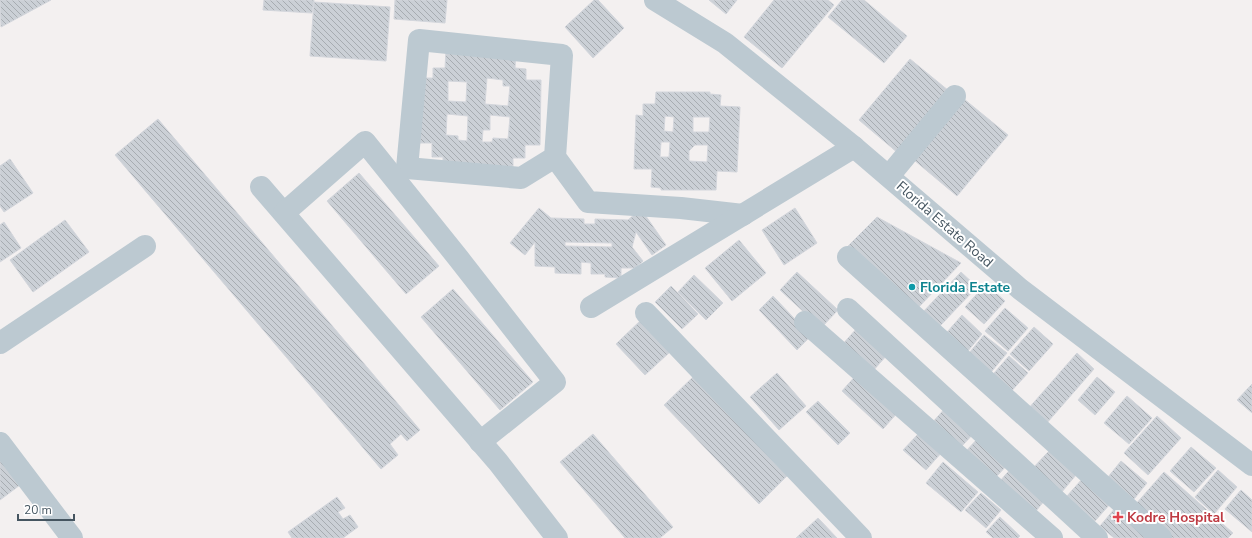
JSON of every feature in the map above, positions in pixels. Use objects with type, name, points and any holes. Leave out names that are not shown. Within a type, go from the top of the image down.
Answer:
[{"type":"street","name":"Florida Estate Road","points":[[655,0],[725,43],[854,146],[1020,289],[1252,465]]},
{"type":"street","points":[[555,157],[521,178],[407,168],[419,40],[562,55],[555,157],[588,202],[681,208],[743,215]]},
{"type":"street","points":[[889,176],[955,96]]},
{"type":"street","points":[[284,213],[365,142],[555,382],[480,442]]},
{"type":"street","points":[[591,307],[854,146]]},
{"type":"street","points":[[262,187],[480,442],[557,538]]},
{"type":"street","points":[[0,343],[145,246]]},
{"type":"street","points":[[848,257],[1162,538]]},
{"type":"street","points":[[848,309],[1097,538]]},
{"type":"street","points":[[646,313],[861,538]]},
{"type":"street","points":[[805,322],[1052,538]]},
{"type":"street","points":[[0,443],[72,538]]},
{"type":"building","points":[[0,0],[51,0],[1,27]]},
{"type":"building","points":[[264,0],[314,0],[312,13],[263,10]]},
{"type":"building","points":[[395,0],[447,0],[445,23],[394,19]]},
{"type":"building","points":[[594,0],[598,0],[624,28],[593,58],[565,27]]},
{"type":"building","points":[[709,0],[737,0],[726,14]]},
{"type":"building","points":[[774,0],[828,0],[834,5],[782,68],[744,37]]},
{"type":"building","points":[[842,0],[864,0],[907,36],[884,63],[828,17]]},
{"type":"building","points":[[314,2],[390,7],[386,61],[310,56]]},
{"type":"building","points":[[446,50],[516,51],[515,68],[526,69],[526,80],[541,80],[540,145],[525,145],[525,158],[513,158],[513,170],[443,169],[443,157],[432,157],[432,143],[420,143],[422,78],[433,78],[433,68],[445,68]],"holes":[[[487,78],[503,80],[503,86],[510,86],[508,106],[485,104]],[[448,81],[467,82],[466,102],[448,101]],[[447,114],[468,116],[467,141],[458,140],[458,136],[446,135]],[[490,115],[510,117],[508,139],[493,138],[492,142],[482,142],[483,130],[490,130]]]},
{"type":"building","points":[[910,59],[949,91],[898,153],[859,120]]},
{"type":"building","points":[[656,92],[710,92],[710,94],[721,95],[720,106],[740,107],[737,172],[717,171],[716,190],[661,190],[661,188],[651,187],[652,169],[634,169],[636,115],[643,116],[643,104],[655,104]],"holes":[[[665,116],[674,117],[673,132],[664,131]],[[693,117],[710,117],[709,132],[693,132]],[[661,142],[670,142],[669,157],[660,157]],[[695,145],[708,145],[707,162],[689,161],[689,151]]]},
{"type":"building","points":[[964,99],[1008,135],[957,196],[914,160]]},
{"type":"building","points":[[158,119],[420,430],[407,441],[401,434],[390,444],[398,455],[381,469],[115,155]]},
{"type":"building","points":[[10,159],[33,193],[4,212],[0,206],[0,166]]},
{"type":"building","points":[[359,173],[439,266],[406,294],[327,201]]},
{"type":"building","points":[[539,208],[551,218],[584,219],[584,224],[595,224],[595,219],[628,220],[641,209],[666,245],[652,255],[636,232],[632,247],[643,261],[635,268],[621,268],[621,278],[605,277],[605,274],[591,274],[591,263],[581,262],[581,274],[555,273],[555,267],[535,266],[535,242],[525,255],[510,243]],"holes":[[[565,242],[612,243],[612,247],[565,246]]]},
{"type":"building","points":[[795,208],[817,243],[784,265],[762,230]]},
{"type":"building","name":"Florida Estate","points":[[877,217],[961,263],[914,312],[845,249]]},
{"type":"building","points":[[65,220],[89,252],[33,292],[10,260]]},
{"type":"building","points":[[4,222],[21,248],[0,262],[0,225]]},
{"type":"building","points":[[739,240],[766,273],[732,301],[705,268]]},
{"type":"building","points":[[797,272],[838,310],[821,328],[780,290]]},
{"type":"building","points":[[961,272],[977,287],[938,328],[922,313]]},
{"type":"building","points":[[694,275],[723,303],[706,320],[678,292]]},
{"type":"building","points":[[986,284],[1005,301],[984,324],[965,307]]},
{"type":"building","points":[[671,286],[698,314],[682,329],[655,302]]},
{"type":"building","points":[[453,289],[533,382],[500,410],[421,317]]},
{"type":"building","points":[[773,296],[811,336],[797,350],[759,310]]},
{"type":"building","points":[[1005,308],[1028,328],[1008,351],[985,331]]},
{"type":"building","points":[[962,315],[982,334],[962,358],[941,339]]},
{"type":"building","points":[[641,320],[671,351],[645,375],[616,344]]},
{"type":"building","points":[[1034,327],[1053,344],[1029,371],[1010,354]]},
{"type":"building","points":[[857,328],[887,355],[872,372],[842,345]]},
{"type":"building","points":[[984,335],[1007,353],[987,377],[965,358]]},
{"type":"building","points":[[1077,353],[1094,369],[1046,424],[1028,409]]},
{"type":"building","points":[[1009,356],[1028,373],[1006,397],[988,380]]},
{"type":"building","points":[[777,373],[806,406],[779,430],[750,397]]},
{"type":"building","points":[[858,373],[899,411],[883,429],[842,391]]},
{"type":"building","points":[[694,376],[789,474],[759,504],[664,405]]},
{"type":"building","points":[[1097,377],[1115,392],[1095,415],[1078,400]]},
{"type":"building","points":[[1252,384],[1252,413],[1237,400]]},
{"type":"building","points":[[1127,396],[1152,418],[1129,444],[1104,423]]},
{"type":"building","points":[[818,401],[850,433],[838,445],[806,412]]},
{"type":"building","points":[[947,406],[976,431],[960,448],[932,423]]},
{"type":"building","points":[[1157,416],[1181,438],[1148,475],[1124,453]]},
{"type":"building","points":[[921,431],[943,451],[926,470],[903,450]]},
{"type":"building","points":[[593,434],[673,527],[660,538],[625,538],[560,462]]},
{"type":"building","points":[[981,435],[1010,462],[996,477],[966,451]]},
{"type":"building","points":[[1191,447],[1216,468],[1194,492],[1170,471]]},
{"type":"building","points":[[1049,451],[1076,475],[1061,493],[1033,468]]},
{"type":"building","points":[[0,458],[20,485],[0,500]]},
{"type":"building","points":[[1121,461],[1147,483],[1130,504],[1104,482]]},
{"type":"building","points":[[943,462],[978,492],[961,512],[926,483]]},
{"type":"building","points":[[1014,465],[1049,495],[1036,511],[1000,481]]},
{"type":"building","points":[[1218,470],[1237,487],[1214,514],[1195,497]]},
{"type":"building","points":[[1164,472],[1233,533],[1228,538],[1172,538],[1135,505]]},
{"type":"building","points":[[1083,478],[1111,503],[1095,521],[1067,496]]},
{"type":"building","points":[[1241,490],[1252,500],[1252,532],[1225,509]]},
{"type":"building","points":[[981,493],[1001,510],[986,528],[965,510]]},
{"type":"building","points":[[337,497],[345,508],[338,512],[343,519],[350,515],[358,527],[343,538],[292,538],[288,532]]},
{"type":"building","name":"Kodre Hospital","points":[[1116,507],[1151,538],[1114,538],[1100,526]]},
{"type":"building","points":[[1000,517],[1020,536],[1018,538],[993,538],[986,532]]},
{"type":"building","points":[[818,518],[837,538],[796,538]]},
{"type":"place","name":"Florida Estate","points":[[912,287]]},
{"type":"place","name":"Kodre Hospital","points":[[1118,517]]}]
